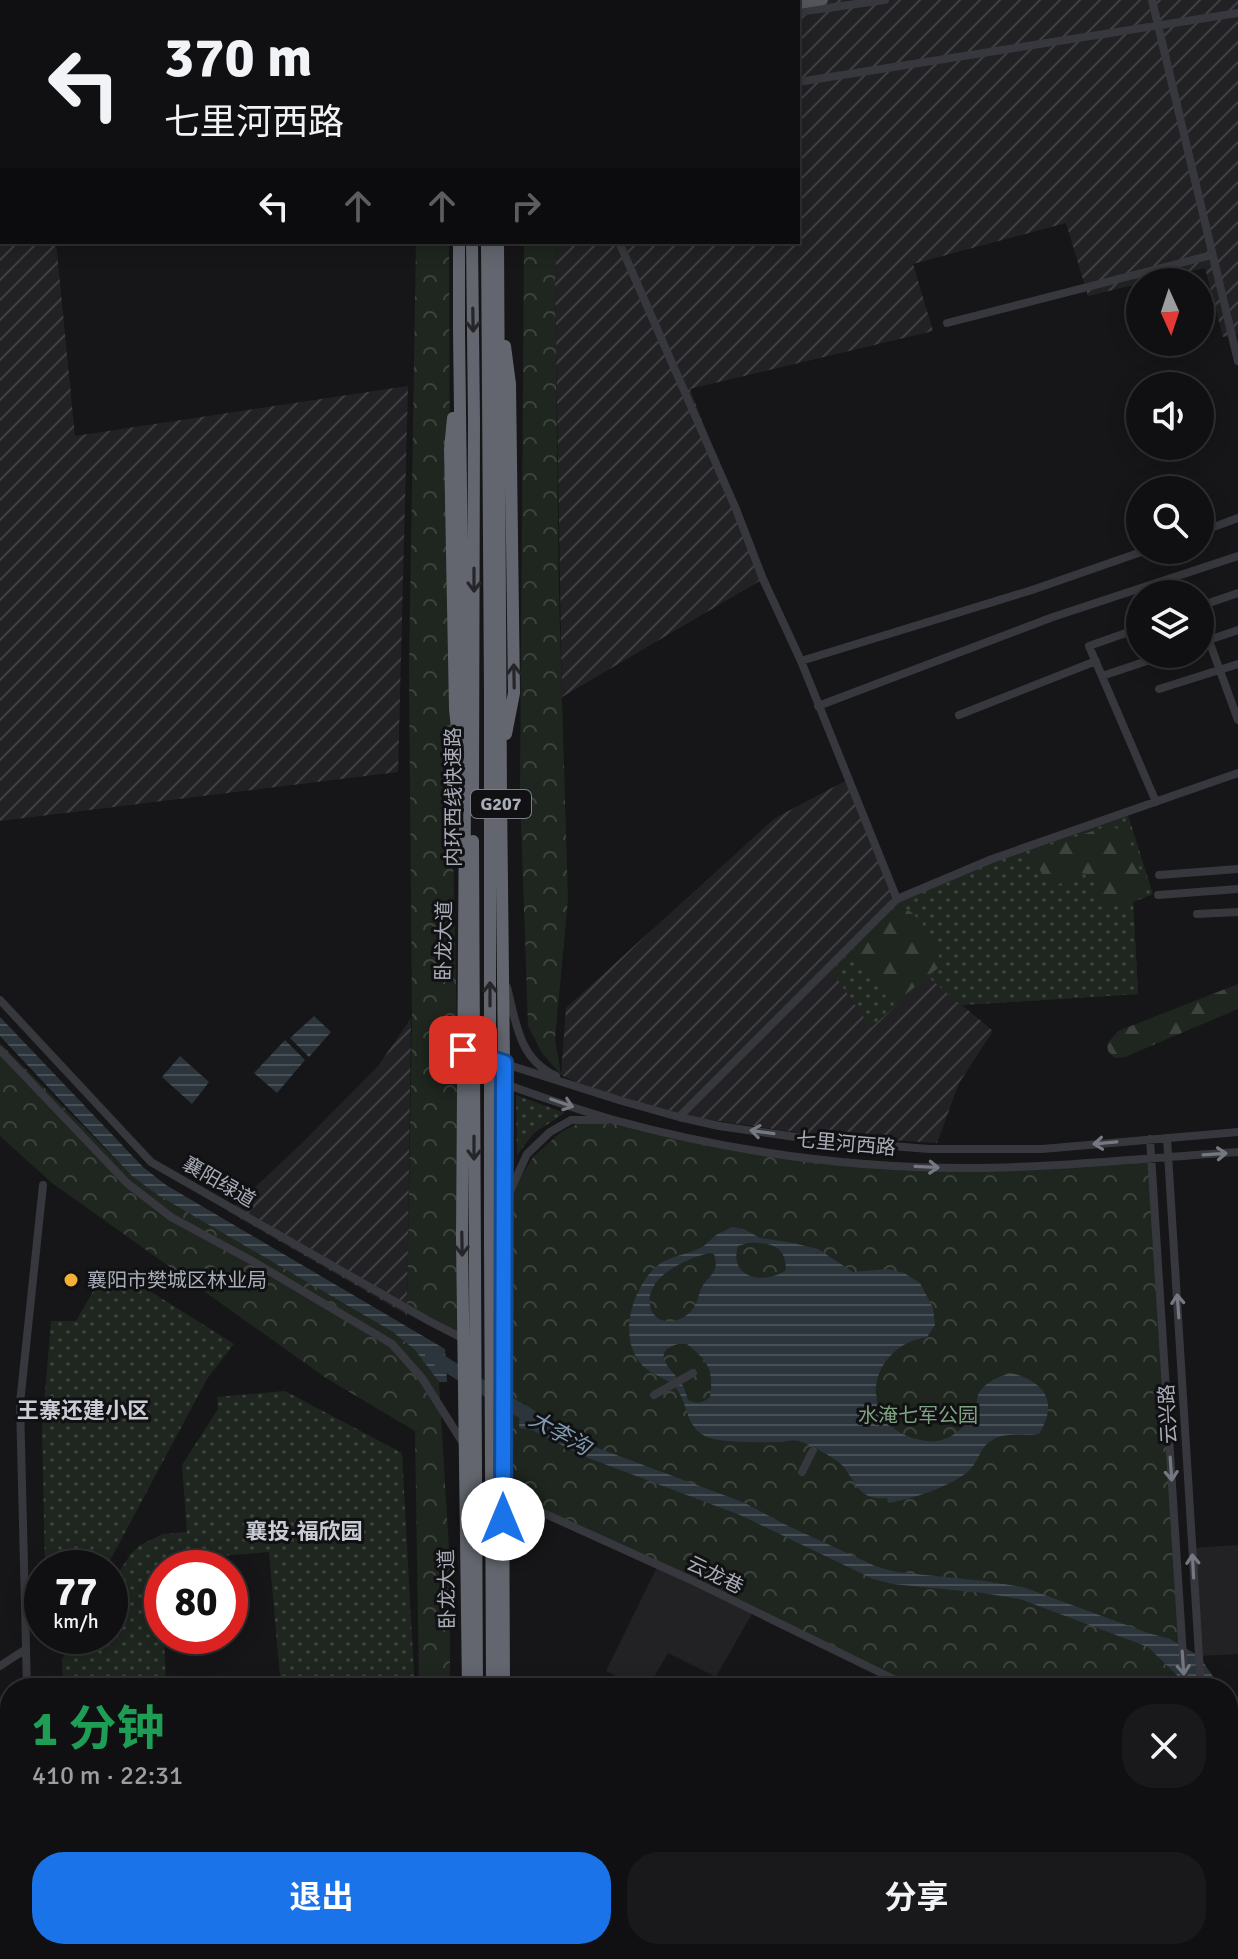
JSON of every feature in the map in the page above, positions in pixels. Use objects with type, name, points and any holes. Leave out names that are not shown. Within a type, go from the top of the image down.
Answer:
[{"type":"highway","name":"卧龙大道","points":[[459,244],[465,801],[462,1068],[466,1678]]},
{"type":"highway","name":"内环西线快速路","points":[[472,244],[477,1678]]},
{"type":"highway","name":"内环西线快速路","points":[[487,244],[492,1678]]},
{"type":"highway","name":"G207","points":[[498,244],[504,1063],[502,1678]]},
{"type":"highway","points":[[490,808],[514,693],[510,384],[498,295]]},
{"type":"highway","points":[[459,332],[450,449],[455,709],[473,870]]},
{"type":"highway","points":[[465,1678],[464,1657],[477,1574]]},
{"type":"highway","points":[[491,1575],[502,1678]]},
{"type":"main road","points":[[800,4],[823,0]]},
{"type":"street","points":[[800,12],[885,0]]},
{"type":"street","points":[[1152,0],[1212,255],[1235,336],[1238,361]]},
{"type":"street","points":[[800,82],[1238,13]]},
{"type":"street","points":[[620,244],[801,661],[897,899]]},
{"type":"street","points":[[947,323],[1212,255]]},
{"type":"street","points":[[1214,527],[1238,518]]},
{"type":"street","points":[[818,706],[1053,617],[1238,556]]},
{"type":"street","points":[[801,661],[1032,590],[1126,557]]},
{"type":"street","points":[[1214,601],[1238,593]]},
{"type":"street","points":[[1214,638],[1238,630]]},
{"type":"street","points":[[1126,633],[1089,646],[1156,802]]},
{"type":"street","points":[[1214,660],[1238,720]]},
{"type":"street","points":[[959,715],[1096,661]]},
{"type":"street","points":[[1159,689],[1238,664]]},
{"type":"street","points":[[1102,676],[1126,668]]},
{"type":"street","points":[[679,1117],[897,899],[992,859],[1238,773]]},
{"type":"street","points":[[1159,875],[1238,869]]},
{"type":"street","points":[[1158,895],[1238,889]]},
{"type":"street","points":[[1197,914],[1238,912]]},
{"type":"street","points":[[503,975],[528,1056],[546,1071],[589,1091]]},
{"type":"street","name":"襄阳绿道","points":[[0,1000],[151,1162],[464,1339]]},
{"type":"street","points":[[0,1050],[127,1183],[171,1217],[392,1344],[422,1378],[465,1448]]},
{"type":"street","name":"七里河西路","points":[[463,1050],[679,1117],[817,1140],[929,1149],[1042,1149],[1238,1132]]},
{"type":"street","name":"七里河西路","points":[[462,1068],[615,1120],[710,1143],[857,1163],[964,1168],[1055,1167],[1238,1152]]},
{"type":"street","points":[[504,1205],[527,1154],[550,1132],[571,1120],[615,1120]]},
{"type":"street","name":"云兴路","points":[[1167,1138],[1200,1678]]},
{"type":"street","name":"云兴路","points":[[1150,1139],[1184,1678]]},
{"type":"street","points":[[24,1567],[20,1403],[43,1185]]},
{"type":"street","points":[[654,1395],[693,1373]]},
{"type":"street","points":[[802,1472],[812,1452]]},
{"type":"street","name":"云龙巷","points":[[503,1491],[541,1512],[689,1579],[892,1678]]},
{"type":"street","points":[[0,1666],[24,1650]]},
{"type":"street","points":[[26,1654],[27,1678]]},
{"type":"shaded area","points":[[800,0],[1238,0],[1238,335],[1223,337],[1214,302],[1214,268],[1126,268],[1126,287],[1088,296],[1066,223],[913,264],[933,331],[690,389],[763,579],[562,697],[557,244],[800,244]]},
{"type":"shaded area","points":[[0,244],[56,244],[75,436],[408,386],[398,772],[0,821]]},
{"type":"shaded area","points":[[849,779],[898,899],[1153,894],[1133,902],[1138,994],[962,1005],[993,1031],[959,1083],[937,1143],[815,1135],[698,1118],[591,1089],[561,1075],[566,1008],[775,818]]},
{"type":"shaded area","points":[[411,1018],[407,1315],[229,1212],[379,1065]]},
{"type":"shaded area","points":[[1238,1545],[1238,1654],[1199,1656],[1192,1548]]},
{"type":"shaded area","points":[[658,1565],[753,1612],[716,1677],[668,1653],[654,1678],[620,1678],[606,1671]]},
{"type":"green space","points":[[416,244],[449,244],[451,763],[464,1339],[407,1308],[412,1018],[409,670]]},
{"type":"green space","points":[[524,244],[557,244],[559,597],[568,899],[555,1039],[561,1075],[542,1053],[528,1026],[520,794]]},
{"type":"green space","points":[[1127,812],[1153,894],[1133,902],[1138,994],[961,1005],[928,977],[871,1028],[829,967],[897,899]]},
{"type":"green space","points":[[1111,825],[1128,836],[1146,887],[1144,895],[1109,908],[1100,906],[1092,876],[1082,873],[1059,884],[1047,882],[1034,860],[1035,850]]},
{"type":"green space","points":[[895,908],[910,911],[922,923],[939,955],[938,968],[900,999],[889,999],[852,957],[852,950]]},
{"type":"green space","points":[[1238,984],[1238,1009],[1125,1057],[1115,1058],[1108,1051],[1107,1044],[1118,1031]]},
{"type":"green space","points":[[0,1043],[132,1176],[159,1195],[393,1332],[415,1350],[439,1382],[450,1566],[450,1678],[419,1678],[415,1431],[326,1378],[52,1183],[0,1136]]},
{"type":"green space","points":[[516,1095],[565,1113],[534,1133],[517,1155]]},
{"type":"green space","name":"水淹七军公园","points":[[615,1120],[763,1152],[964,1168],[1151,1159],[1184,1678],[891,1678],[503,1491],[504,1205],[533,1157],[561,1132],[579,1123]]},
{"type":"green space","points":[[99,1281],[134,1281],[234,1344],[207,1379],[116,1550],[45,1550],[42,1429],[51,1321],[76,1321]]},
{"type":"green space","points":[[285,1391],[402,1453],[413,1678],[280,1678],[269,1552],[144,1550],[144,1654],[165,1654],[166,1678],[63,1678],[62,1659],[65,1654],[128,1654],[128,1558],[140,1545],[163,1534],[187,1532],[182,1465],[218,1409],[217,1397]]},
{"type":"water","points":[[314,1016],[331,1032],[309,1057],[290,1038]]},
{"type":"water","points":[[0,1017],[143,1167],[166,1185],[445,1349],[447,1382],[439,1382],[415,1350],[393,1332],[158,1195],[132,1176],[0,1036]]},
{"type":"water","points":[[285,1040],[305,1060],[277,1093],[254,1073]]},
{"type":"water","points":[[180,1056],[209,1082],[192,1104],[162,1077]]},
{"type":"water","points":[[732,1227],[744,1229],[760,1238],[818,1249],[853,1272],[888,1269],[904,1273],[920,1283],[933,1308],[935,1325],[927,1337],[905,1344],[888,1358],[877,1383],[879,1408],[894,1429],[922,1440],[937,1441],[950,1436],[970,1417],[985,1385],[1015,1374],[1035,1383],[1046,1396],[1047,1415],[1039,1434],[996,1438],[984,1447],[967,1473],[921,1495],[888,1503],[887,1498],[864,1494],[839,1462],[803,1443],[729,1441],[703,1435],[692,1424],[678,1391],[645,1368],[634,1354],[629,1328],[635,1300],[648,1275],[657,1266],[702,1247]],"holes":[[[748,1243],[776,1247],[783,1256],[786,1270],[759,1278],[743,1272],[736,1257],[738,1246]],[[714,1254],[716,1265],[702,1287],[694,1308],[676,1320],[659,1319],[651,1309],[653,1288],[668,1271],[700,1256]],[[687,1344],[705,1361],[711,1379],[710,1397],[699,1403],[688,1400],[665,1360],[665,1351]]]},
{"type":"water","points":[[520,1405],[528,1406],[546,1421],[587,1444],[745,1503],[875,1566],[896,1572],[1023,1587],[1170,1639],[1199,1656],[1214,1678],[1180,1678],[1148,1647],[1020,1599],[873,1579],[740,1515],[583,1456],[532,1430],[519,1428]]},
{"type":"waterway","name":"大李沟","points":[[432,1354],[536,1420]]},
{"type":"place","name":"襄阳市樊城区林业局","points":[[71,1280]]},
{"type":"district","name":"王寨还建小区","points":[[83,1410]]},
{"type":"district","name":"襄投·福欣园","points":[[304,1531]]},
{"type":"route","points":[[463,1050],[504,1063],[503,1519]]}]
